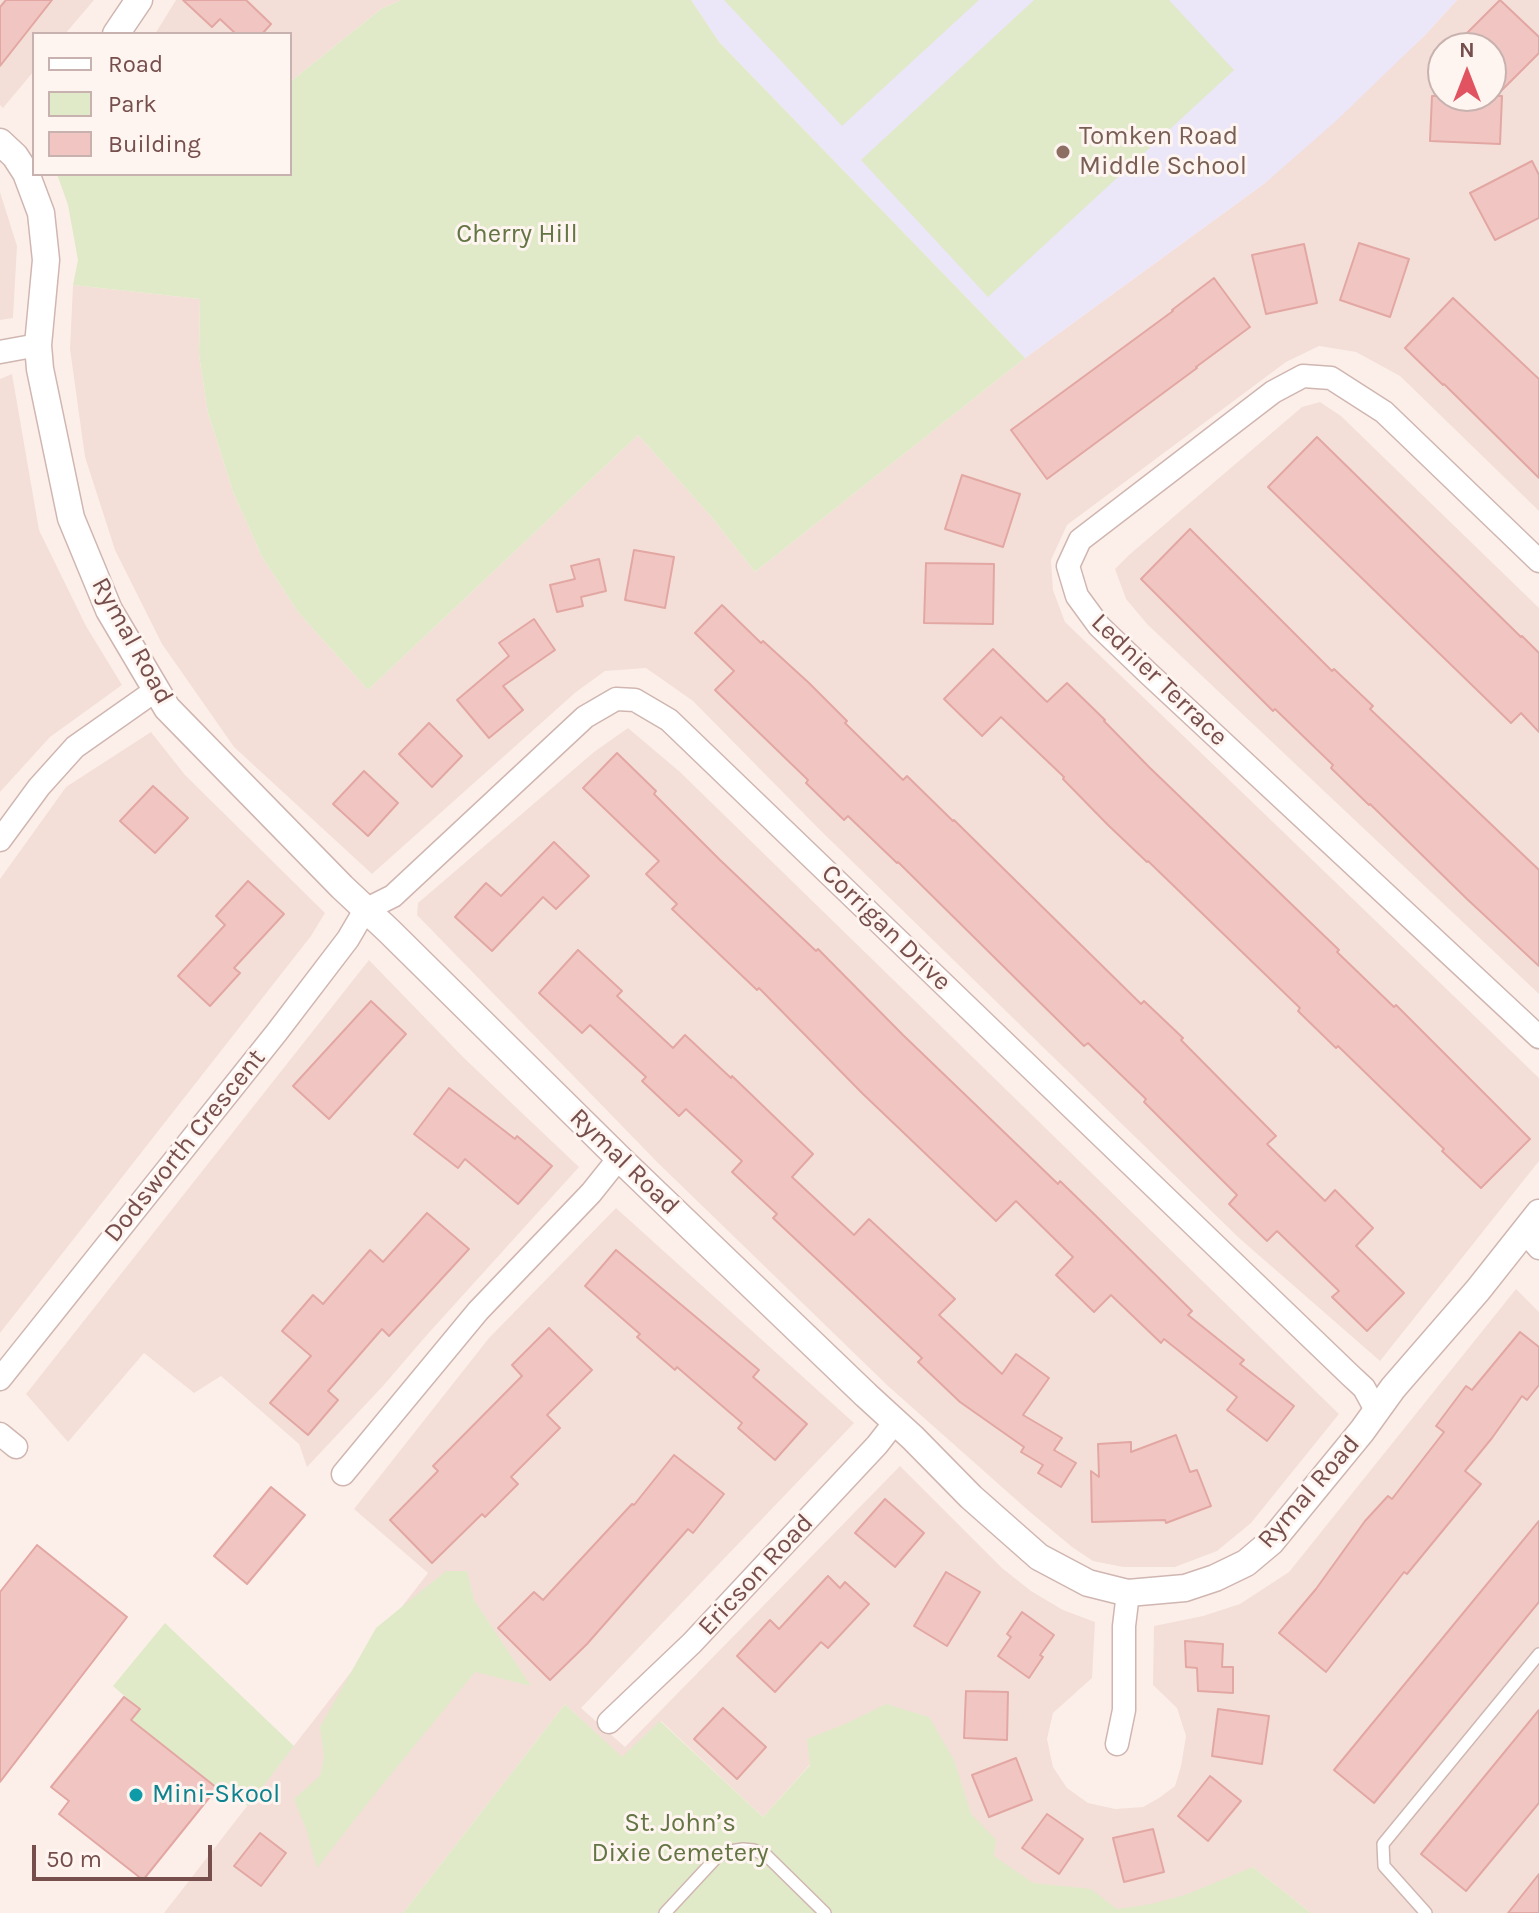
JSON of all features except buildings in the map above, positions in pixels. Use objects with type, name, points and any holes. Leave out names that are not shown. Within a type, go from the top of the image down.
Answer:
[{"type":"street","points":[[117,32],[139,0]]},
{"type":"street","name":"Rymal Road","points":[[16,147],[41,213],[46,260],[38,345],[40,369],[71,518],[109,610],[167,708],[365,910],[619,1158],[971,1497],[1039,1557],[1088,1583],[1128,1593],[1185,1588],[1246,1563],[1271,1542],[1376,1410],[1478,1290],[1534,1231]]},
{"type":"street","points":[[0,352],[38,345]]},
{"type":"street","name":"Lednier Terrace","points":[[1539,561],[1384,412],[1331,378],[1303,376],[1273,392],[1080,540],[1068,566],[1077,596],[1099,626],[1539,1037]]},
{"type":"street","points":[[0,840],[39,787],[75,747],[156,690]]},
{"type":"street","name":"Corrigan Drive","points":[[365,910],[393,896],[585,717],[616,699],[635,700],[669,720],[726,774],[1364,1388],[1376,1410]]},
{"type":"street","name":"Dodsworth Crescent","points":[[0,1379],[277,1032],[348,939],[365,910]]},
{"type":"street","points":[[343,1474],[478,1311],[591,1193],[619,1158]]},
{"type":"street","name":"Ericson Road","points":[[609,1722],[692,1643],[895,1422]]},
{"type":"street","points":[[1117,1744],[1124,1710],[1124,1626],[1128,1593]]},
{"type":"lane","points":[[1426,1913],[1384,1866],[1383,1844],[1539,1654]]},
{"type":"lane","points":[[665,1913],[717,1857],[743,1849],[767,1856],[825,1913]]},
{"type":"shaded area","points":[[0,0],[94,0],[67,32],[32,32],[32,73],[3,108],[0,105]]},
{"type":"shaded area","points":[[176,0],[401,0],[381,9],[292,80],[292,32],[156,32]]},
{"type":"shaded area","name":"Tomken Road Middle School","points":[[691,0],[1457,0],[1336,121],[1265,183],[1025,358],[719,42]]},
{"type":"shaded area","points":[[1457,0],[1539,0],[1539,511],[1400,376],[1356,352],[1319,346],[1286,362],[1067,525],[1051,560],[1053,590],[1065,622],[1539,1078],[1539,1161],[1380,1361],[1239,1238],[821,831],[693,701],[646,668],[605,671],[576,692],[372,874],[234,747],[162,644],[115,550],[85,457],[70,349],[73,285],[200,299],[199,355],[208,413],[233,492],[262,557],[298,612],[368,690],[638,435],[709,514],[755,572],[1025,358],[1265,183],[1427,33],[1427,112],[1507,112],[1507,32],[1428,32]]},
{"type":"shaded area","points":[[0,192],[17,246],[13,318],[0,320]]},
{"type":"shaded area","points":[[12,374],[39,530],[86,626],[122,685],[50,737],[0,792],[0,379]]},
{"type":"shaded area","points":[[1320,402],[1341,416],[1539,608],[1539,994],[1147,624],[1126,599],[1115,569],[1302,407]]},
{"type":"shaded area","points":[[628,728],[680,772],[1339,1414],[1251,1523],[1217,1551],[1175,1567],[1123,1567],[1093,1561],[1072,1547],[888,1386],[657,1162],[417,915],[418,903],[594,752]]},
{"type":"shaded area","points":[[151,732],[185,775],[325,913],[311,936],[0,1333],[0,879],[66,787]]},
{"type":"shaded area","points":[[369,960],[464,1058],[579,1167],[307,1467],[299,1444],[221,1376],[194,1393],[144,1353],[68,1442],[26,1394]]},
{"type":"shaded area","points":[[616,1208],[854,1423],[581,1708],[625,1747],[900,1466],[1002,1568],[1031,1591],[1063,1610],[1095,1622],[1092,1678],[1053,1713],[1047,1739],[1053,1767],[1067,1788],[1088,1803],[1115,1809],[1143,1807],[1159,1798],[1175,1786],[1181,1766],[1186,1736],[1177,1708],[1153,1685],[1154,1626],[1203,1616],[1240,1604],[1289,1572],[1516,1289],[1539,1312],[1539,1913],[1311,1913],[1253,1867],[1200,1907],[1073,1913],[822,1751],[763,1817],[661,1721],[622,1758],[565,1704],[403,1913],[164,1913],[428,1573],[354,1509],[489,1338]]},
{"type":"green space","name":"Cherry Hill","points":[[401,0],[691,0],[719,42],[1025,358],[755,572],[709,514],[638,435],[368,690],[298,612],[262,557],[233,492],[208,413],[199,355],[200,299],[73,285],[78,260],[68,205],[58,176],[292,176],[292,80],[381,9]]},
{"type":"green space","points":[[724,0],[979,0],[842,126]]},
{"type":"green space","points":[[1034,0],[1169,0],[1234,70],[988,297],[861,160]]},
{"type":"green space","points":[[446,1571],[467,1571],[474,1600],[531,1686],[475,1672],[317,1868],[294,1799],[320,1776],[324,1758],[320,1727],[376,1628]]},
{"type":"green space","points":[[165,1623],[294,1746],[248,1806],[217,1788],[131,1720],[139,1709],[113,1686]]},
{"type":"green space","name":"St. John’s Dixie Cemetery","points":[[565,1704],[622,1757],[660,1721],[763,1817],[810,1765],[807,1739],[886,1704],[929,1717],[954,1760],[971,1814],[996,1840],[994,1856],[1033,1883],[1091,1889],[1117,1909],[1185,1895],[1253,1867],[1311,1913],[403,1913]]},
{"type":"place","name":"Tomken Road Middle School","points":[[1063,152]]},
{"type":"place","name":"Mini-Skool","points":[[136,1795]]}]
